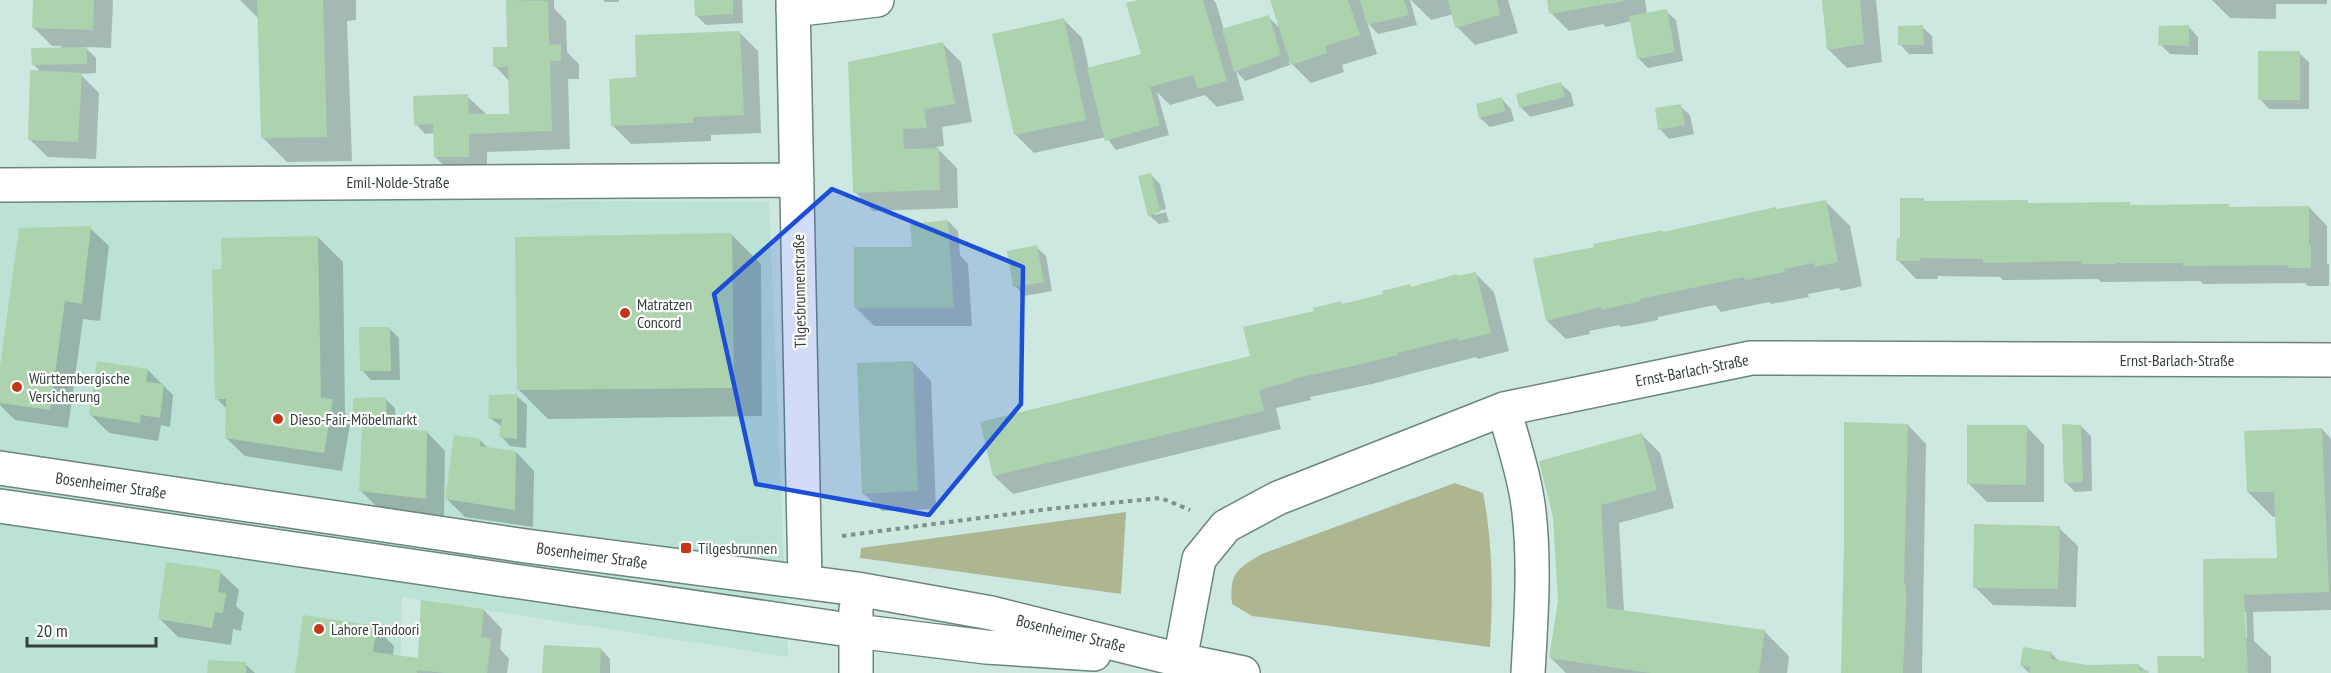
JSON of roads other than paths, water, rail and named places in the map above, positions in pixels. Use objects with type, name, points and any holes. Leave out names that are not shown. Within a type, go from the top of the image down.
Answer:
[{"type":"street","points":[[793,5],[877,0]]},
{"type":"street","name":"Tilgesbrunnenstraße","points":[[793,5],[805,582]]},
{"type":"street","name":"Emil-Nolde-Straße","points":[[0,184],[797,180]]},
{"type":"street","name":"Ernst-Barlach-Straße","points":[[1180,660],[1199,559],[1226,526],[1278,498],[1504,408],[1751,358],[2331,360]]},
{"type":"street","points":[[1504,408],[1529,511],[1532,606],[1528,673]]},
{"type":"street","name":"Bosenheimer Straße","points":[[0,468],[526,546],[857,589],[991,613],[1180,660],[1243,673]]},
{"type":"street","name":"Bosenheimer Straße","points":[[0,506],[856,631],[986,647],[1180,660]]},
{"type":"street","points":[[856,673],[857,589]]},
{"type":"place","name":"Matratzen Concord","points":[[625,313]]},
{"type":"place","name":"Württembergische Versicherung","points":[[17,387]]},
{"type":"place","name":"Dieso-Fair-Möbelmarkt","points":[[278,419]]},
{"type":"place","name":"Tilgesbrunnen","points":[[686,548]]},
{"type":"place","name":"Lahore Tandoori","points":[[319,629]]}]
